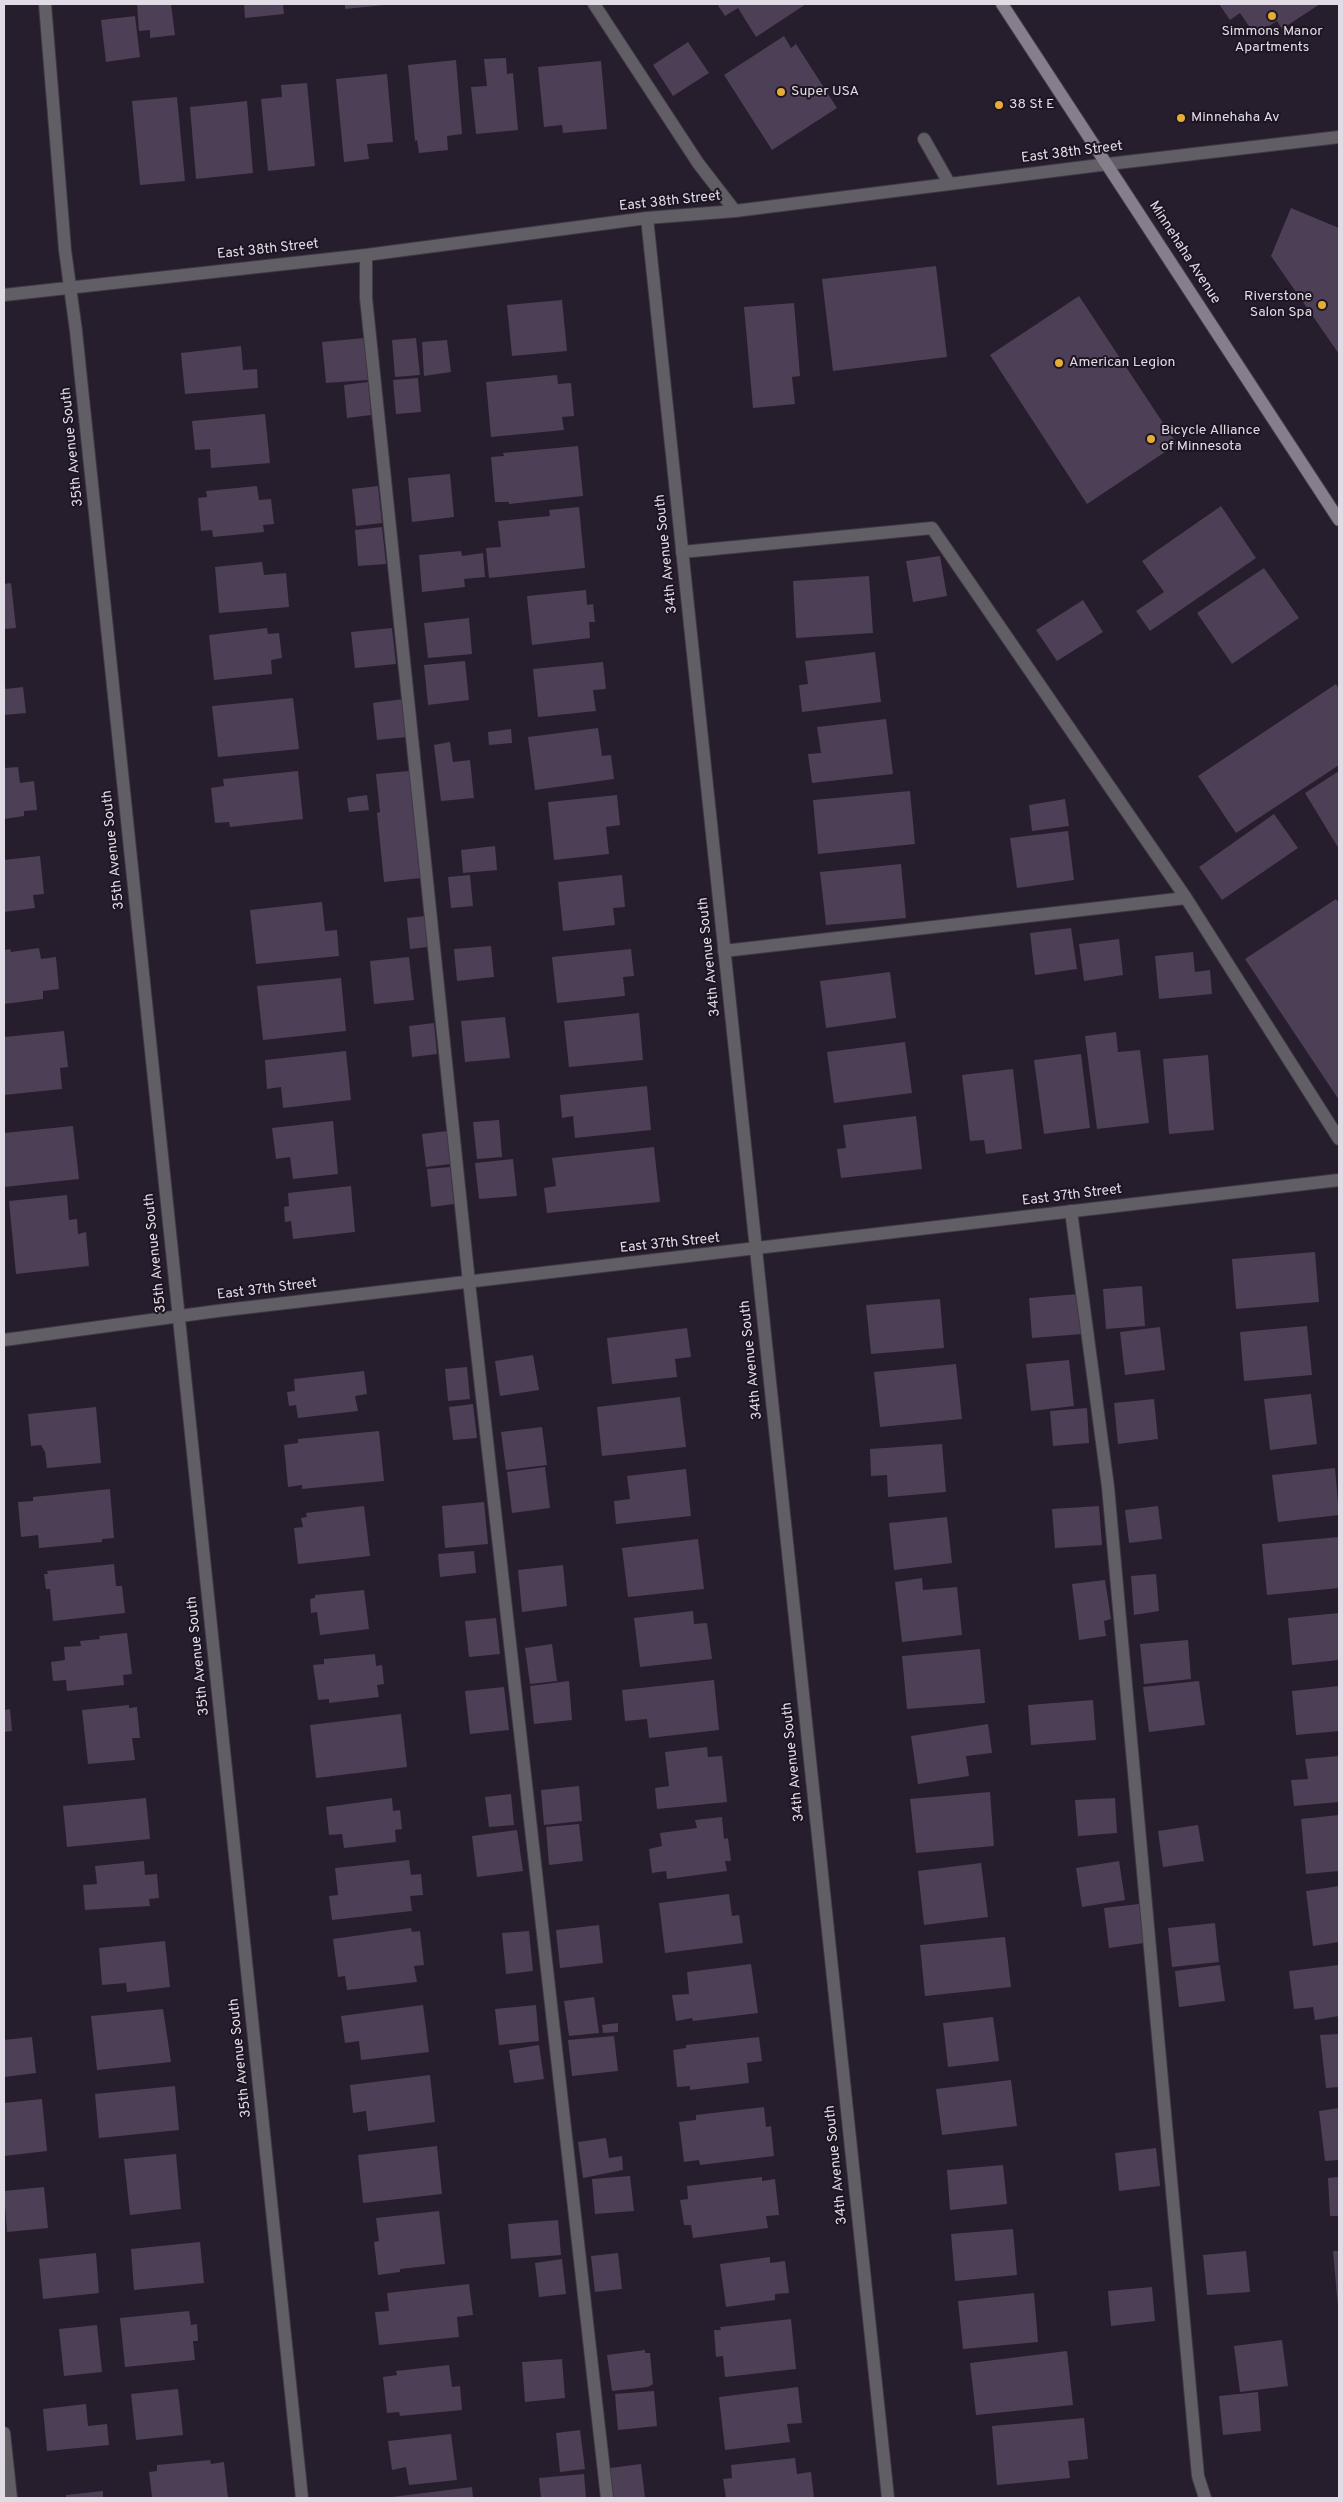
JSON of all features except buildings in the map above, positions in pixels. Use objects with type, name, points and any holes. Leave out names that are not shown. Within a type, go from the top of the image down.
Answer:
[{"type":"main road","name":"Minnehaha Avenue","points":[[1002,4],[1339,520]]},
{"type":"street","name":"35th Avenue South","points":[[45,4],[69,287],[77,341],[302,2498]]},
{"type":"street","points":[[594,4],[698,163],[735,211]]},
{"type":"street","name":"East 38th Street","points":[[4,295],[366,255],[648,218],[735,211],[1108,164],[1339,138]]},
{"type":"street","points":[[924,139],[949,184]]},
{"type":"street","name":"34th Avenue South","points":[[648,218],[755,1249],[888,2498]]},
{"type":"street","points":[[366,255],[366,298],[469,1282],[607,2498]]},
{"type":"street","points":[[682,552],[932,528],[1186,898],[1339,1139]]},
{"type":"street","points":[[724,951],[1186,898]]},
{"type":"street","name":"East 37th Street","points":[[4,1340],[178,1316],[1339,1180]]},
{"type":"street","points":[[1071,1211],[1108,1487],[1198,2476],[1205,2498]]},
{"type":"street","points":[[4,2433],[11,2498]]},
{"type":"place","name":"Simmons Manor Apartments","points":[[1272,16]]},
{"type":"place","name":"Super USA","points":[[781,92]]},
{"type":"place","name":"38 St E","points":[[999,105]]},
{"type":"place","name":"Minnehaha Av","points":[[1181,118]]},
{"type":"place","name":"Riverstone Salon Spa","points":[[1322,305]]},
{"type":"place","name":"American Legion","points":[[1059,363]]},
{"type":"place","name":"Bicycle Alliance of Minnesota","points":[[1151,439]]}]
